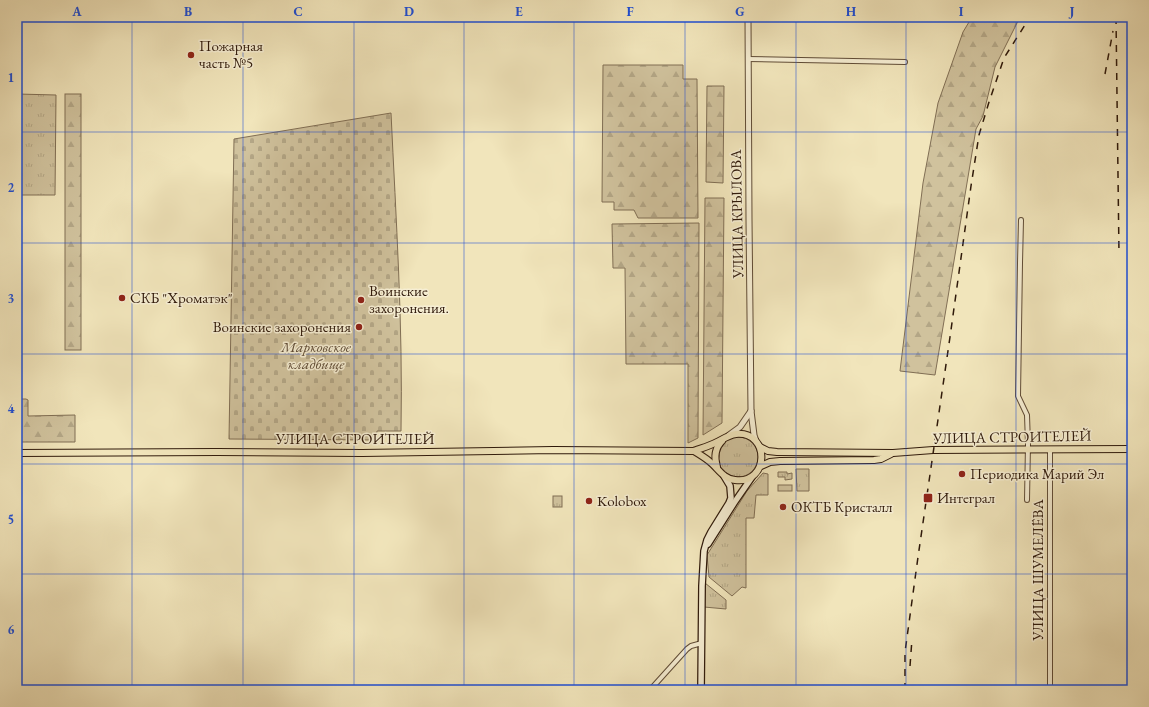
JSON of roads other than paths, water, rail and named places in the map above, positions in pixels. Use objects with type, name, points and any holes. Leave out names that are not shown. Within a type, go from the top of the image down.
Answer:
[{"type":"main road","name":"УЛИЦА СТРОИТЕЛЕЙ","points":[[18,453],[362,453],[553,450],[694,451],[735,434],[750,436],[768,451],[777,452],[893,453],[933,450],[1132,449]]},
{"type":"main road","points":[[717,468],[715,462],[716,450],[725,438]]},
{"type":"main road","points":[[704,551],[734,503],[761,466],[762,453],[758,444]]},
{"type":"main road","points":[[694,451],[709,461],[724,476],[730,486],[731,498],[711,532],[704,551],[702,581],[701,690]]},
{"type":"main road","name":"УЛИЦА СТРОИТЕЛЕЙ","points":[[761,466],[770,462],[780,461],[874,460],[881,459],[893,453]]},
{"type":"main road","points":[[724,476],[737,481],[752,477]]},
{"type":"street","name":"УЛИЦА КРЫЛОВА","points":[[748,17],[748,219],[751,411],[754,435],[758,444]]},
{"type":"street","points":[[748,60],[905,62]]},
{"type":"street","points":[[1021,220],[1018,396],[1026,415],[1028,450],[1027,500]]},
{"type":"street","points":[[725,438],[740,426],[751,411]]},
{"type":"street","name":"УЛИЦА ШУМЕЛЁВА","points":[[1050,449],[1050,690]]},
{"type":"street","points":[[17,509],[18,453]]},
{"type":"street","points":[[650,690],[687,649],[691,646],[702,643]]},
{"type":"railway","points":[[905,690],[905,652],[979,135],[1004,58],[1030,17]]},
{"type":"railway","points":[[1116,17],[1119,254]]},
{"type":"railway","points":[[1105,74],[1113,31]]},
{"type":"railway","points":[[910,666],[912,639]]},
{"type":"place","name":"Пожарная часть №5","points":[[191,55]]},
{"type":"place","name":"СКБ \"Хроматэк\"","points":[[122,298]]},
{"type":"place","name":"Воинские захоронения.","points":[[361,300]]},
{"type":"place","name":"Воинские захоронения","points":[[359,327]]},
{"type":"place","name":"Периодика Марий Эл","points":[[962,474]]},
{"type":"place","name":"Интеграл","points":[[928,498]]},
{"type":"place","name":"Kolobox","points":[[589,501]]},
{"type":"place","name":"ОКТБ Кристалл","points":[[783,507]]},
{"type":"park label","name":"Марковское кладбище","points":[[316,356]]}]
